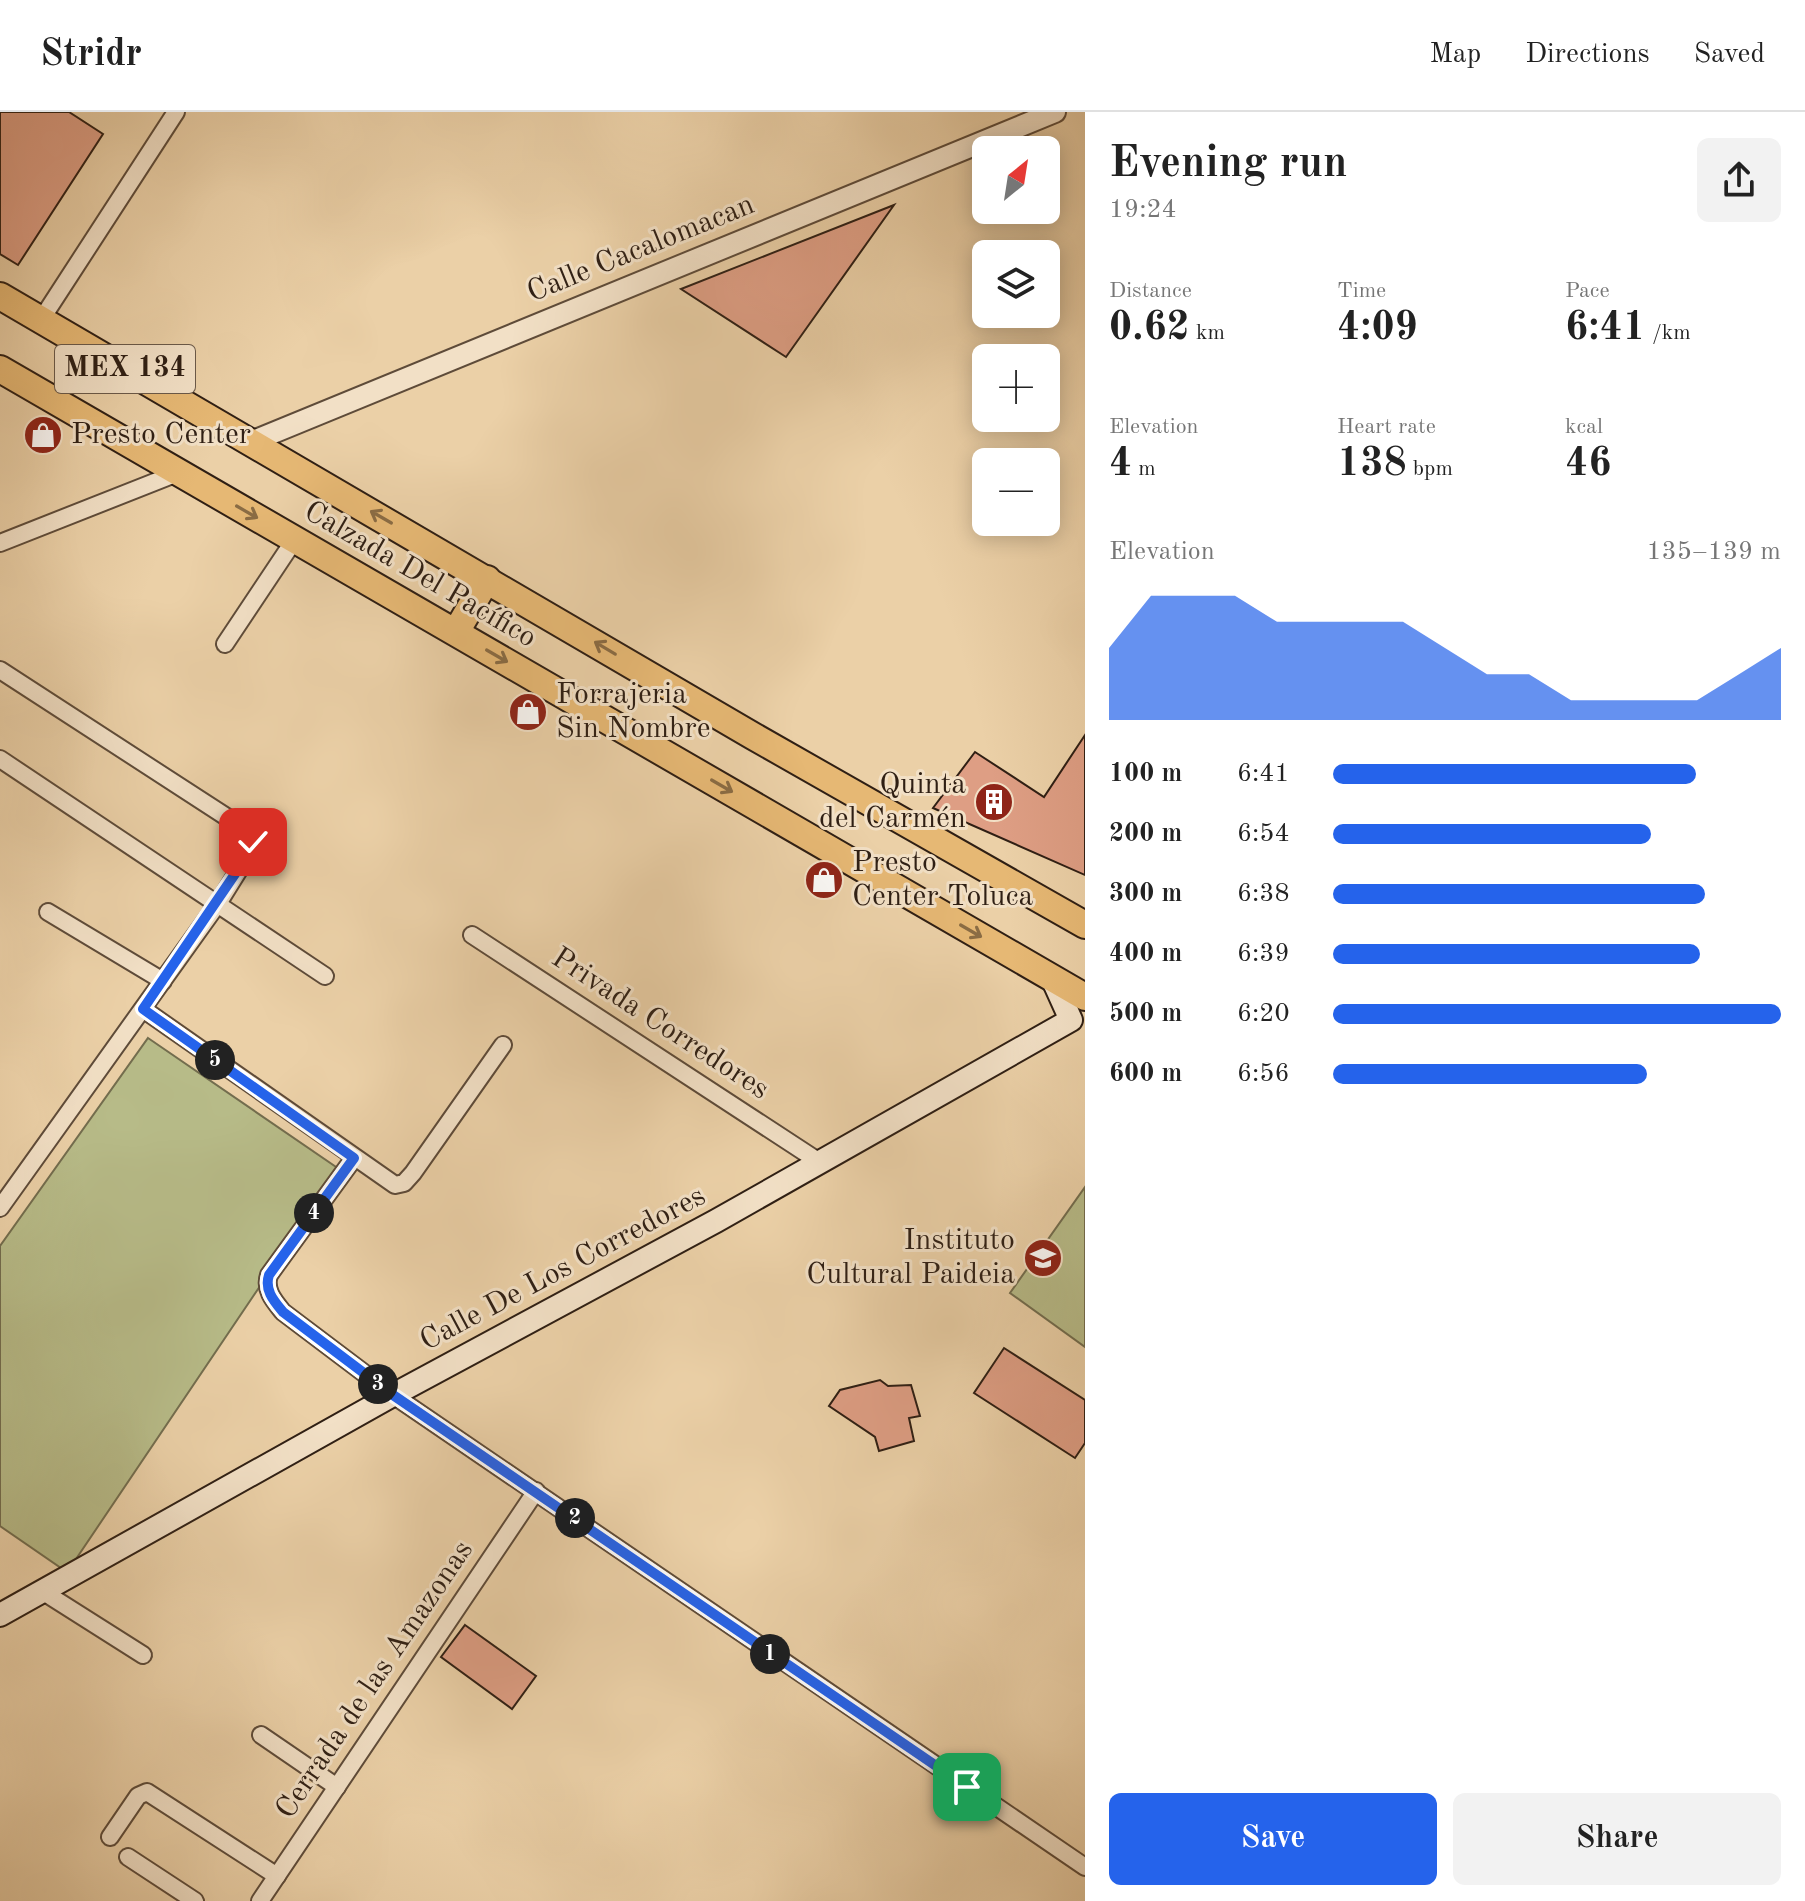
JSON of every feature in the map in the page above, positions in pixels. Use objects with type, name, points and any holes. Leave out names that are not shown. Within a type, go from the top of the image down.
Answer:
[{"type":"main road","name":"MEX 134","points":[[0,296],[251,442]]},
{"type":"main road","name":"MEX 134","points":[[0,369],[180,472]]},
{"type":"main road","name":"Calzada Del Pacífico","points":[[251,442],[753,736],[1085,925]]},
{"type":"main road","name":"Calzada Del Pacífico","points":[[180,472],[1085,997]]},
{"type":"main road","points":[[456,632],[487,579]]},
{"type":"main road","name":"Calle De Los Corredores","points":[[0,1615],[393,1395],[716,1221],[1071,1020],[1052,978]]},
{"type":"street","points":[[41,320],[176,112]]},
{"type":"street","name":"Calle Cacalomacan","points":[[251,442],[1055,112]]},
{"type":"street","points":[[0,543],[180,472]]},
{"type":"street","points":[[225,644],[295,539]]},
{"type":"street","points":[[0,670],[242,827],[252,838],[252,849],[219,902],[0,1208]]},
{"type":"street","points":[[0,759],[219,902],[325,976]]},
{"type":"street","points":[[48,912],[163,981]]},
{"type":"street","name":"Privada Corredores","points":[[472,935],[818,1161]]},
{"type":"street","points":[[143,1009],[392,1183],[404,1183],[503,1045]]},
{"type":"street","points":[[354,1158],[269,1275],[267,1286],[283,1312],[393,1395],[1085,1867]]},
{"type":"street","name":"Cerrada de las Amazonas","points":[[260,1901],[536,1491]]},
{"type":"street","points":[[42,1591],[143,1655]]},
{"type":"street","points":[[261,1735],[337,1787]]},
{"type":"street","points":[[110,1837],[138,1796],[147,1792],[277,1876]]},
{"type":"street","points":[[128,1857],[195,1901]]},
{"type":"green space","points":[[148,1038],[339,1169],[76,1559],[61,1568],[0,1526],[0,1246]]},
{"type":"green space","points":[[1085,1187],[1085,1347],[1010,1293]]},
{"type":"building","points":[[0,112],[69,112],[103,134],[18,265],[0,254]]},
{"type":"building","points":[[894,205],[786,357],[681,289]]},
{"type":"building","name":"Quinta del Carmén","points":[[1085,735],[1085,875],[933,808],[975,752],[1044,797]]},
{"type":"building","points":[[1004,1348],[1085,1400],[1085,1443],[1075,1458],[974,1393]]},
{"type":"building","points":[[880,1380],[888,1386],[911,1385],[920,1416],[909,1418],[914,1441],[879,1451],[875,1437],[829,1406],[840,1390]]},
{"type":"building","points":[[465,1625],[536,1676],[512,1709],[441,1657]]},
{"type":"place","name":"Presto Center","points":[[43,435]]},
{"type":"place","name":"Forrajeria Sin Nombre","points":[[528,712]]},
{"type":"place","name":"Quinta del Carmén","points":[[994,802]]},
{"type":"place","name":"Presto Center Toluca","points":[[824,880]]},
{"type":"place","name":"Instituto Cultural Paideia","points":[[1043,1258]]},
{"type":"route","points":[[253,842],[252,849],[219,902],[143,1009],[354,1158],[269,1275],[267,1286],[273,1300],[283,1312],[393,1395],[967,1787]]}]
